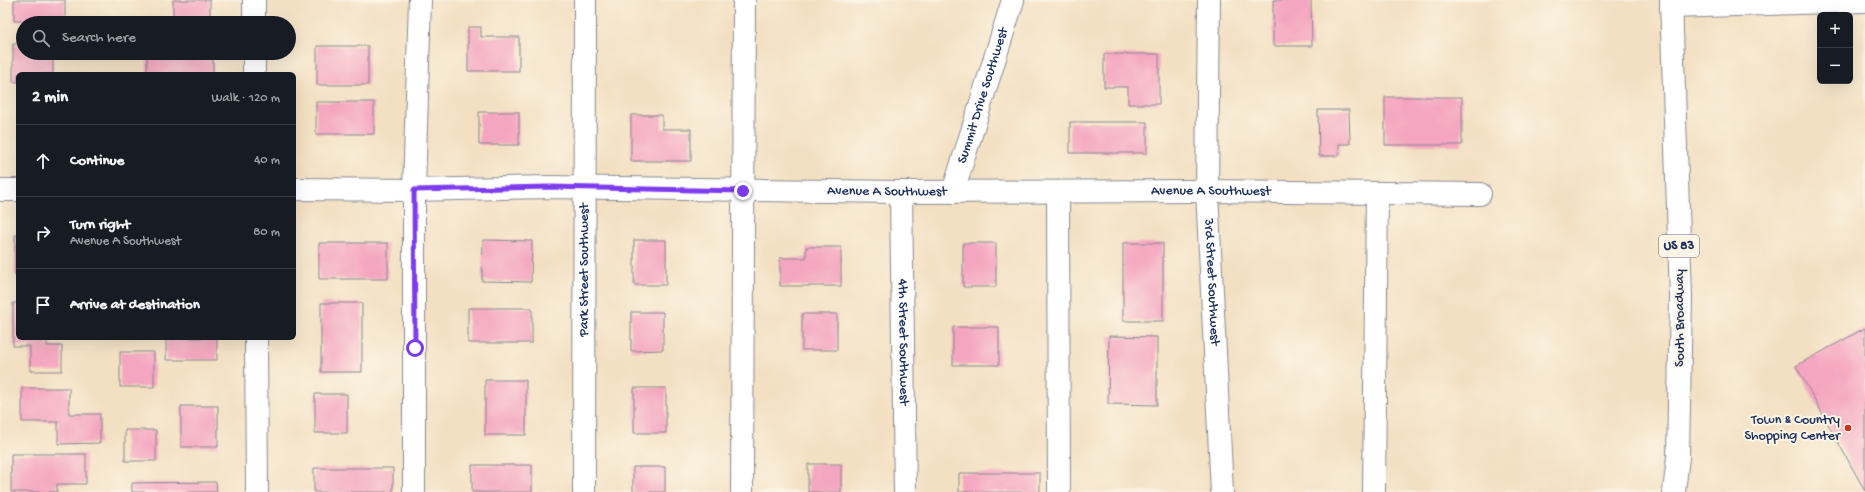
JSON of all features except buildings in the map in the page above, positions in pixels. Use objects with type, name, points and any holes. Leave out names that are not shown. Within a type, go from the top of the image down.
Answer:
[{"type":"street","points":[[254,0],[254,16]]},
{"type":"street","points":[[414,492],[414,190],[420,0]]},
{"type":"street","name":"Park Street Southwest","points":[[584,492],[585,0]]},
{"type":"street","points":[[742,492],[744,0]]},
{"type":"street","name":"Summit Drive Southwest","points":[[954,192],[1013,0]]},
{"type":"street","name":"3rd Street Southwest","points":[[1209,0],[1207,191],[1222,492]]},
{"type":"street","points":[[1671,3],[1865,1]]},
{"type":"street","name":"South Broadway","points":[[1671,3],[1681,297],[1678,458],[1674,492]]},
{"type":"street","points":[[254,60],[254,72]]},
{"type":"street","name":"Avenue A Southwest","points":[[296,189],[414,190],[549,187],[585,189],[743,191],[1207,191],[1480,194]]},
{"type":"street","points":[[0,190],[16,190]]},
{"type":"street","name":"4th Street Southwest","points":[[901,192],[904,492]]},
{"type":"street","points":[[1058,192],[1060,492]]},
{"type":"street","points":[[1374,492],[1377,193]]},
{"type":"street","points":[[256,340],[257,492]]},
{"type":"place","name":"Town & Country Shopping Center","points":[[1848,428]]},
{"type":"route","points":[[415,348],[414,190],[549,187],[585,189],[743,191]]}]
